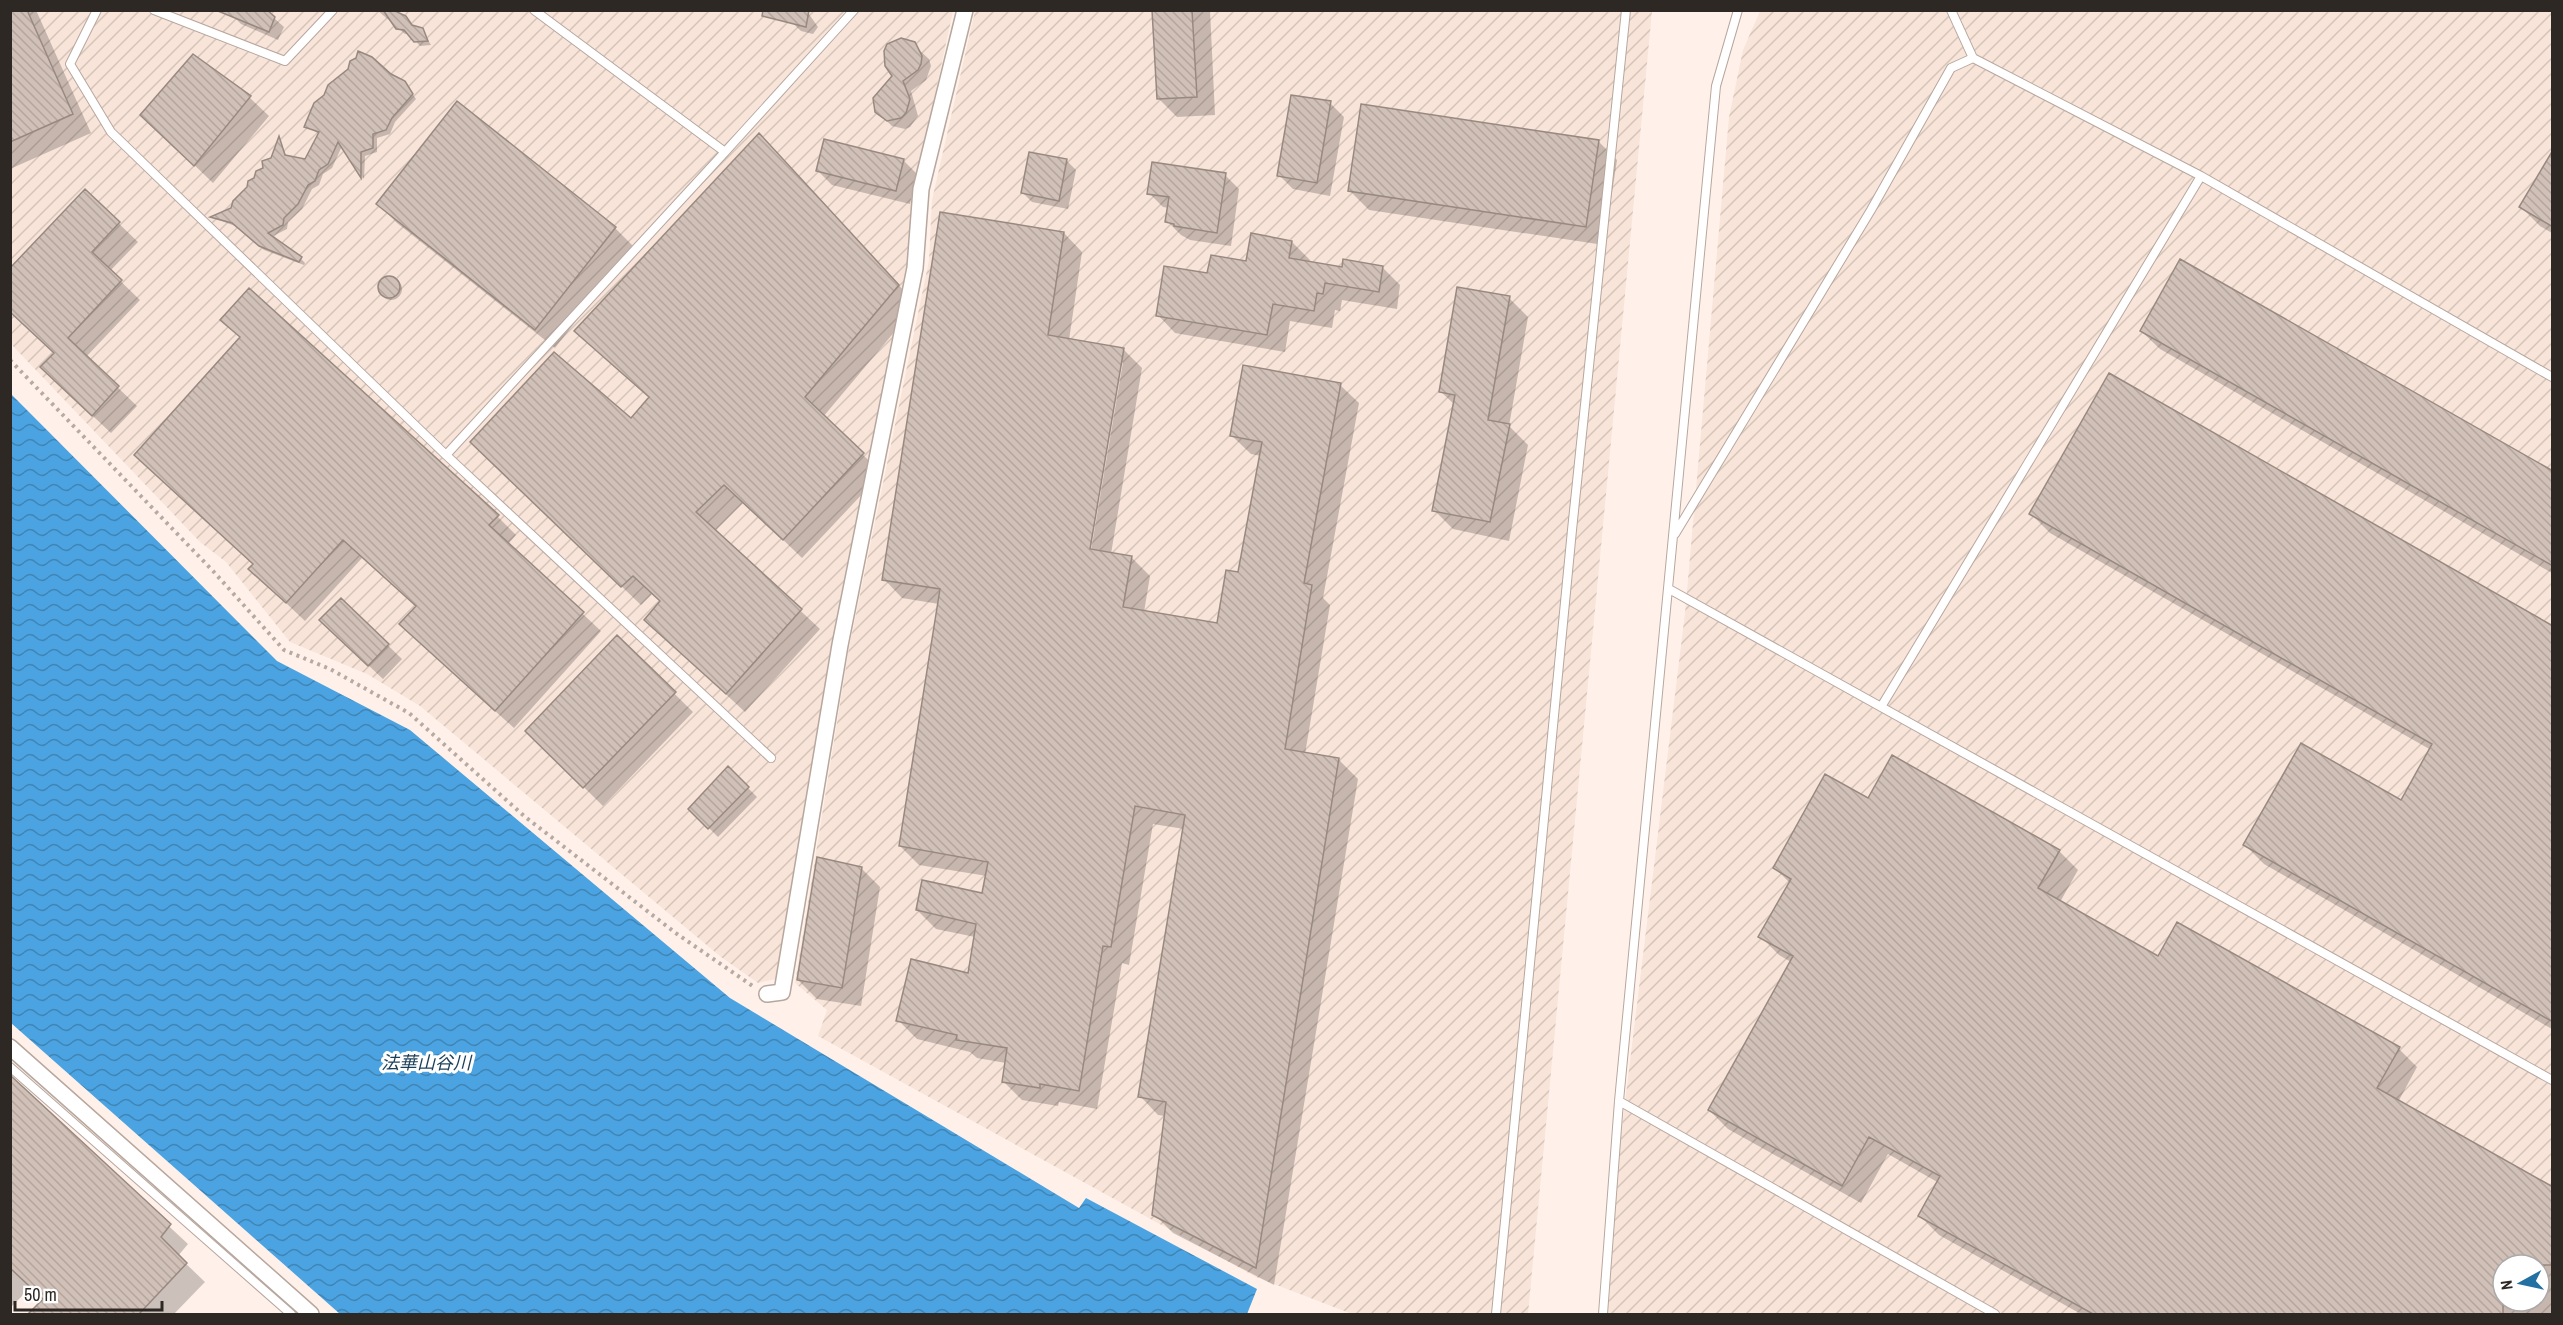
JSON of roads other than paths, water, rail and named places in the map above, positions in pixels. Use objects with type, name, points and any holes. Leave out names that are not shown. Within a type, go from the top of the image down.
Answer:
[{"type":"street","points":[[767,994],[782,992],[840,645],[915,268],[921,189],[965,10]]},
{"type":"street","points":[[10,1047],[311,1314]]},
{"type":"lane","points":[[97,10],[70,64],[111,132],[446,455],[771,758]]},
{"type":"lane","points":[[154,10],[285,61],[333,10]]},
{"type":"lane","points":[[534,10],[725,152]]},
{"type":"lane","points":[[446,455],[854,10]]},
{"type":"lane","points":[[1496,1314],[1572,530],[1626,10]]},
{"type":"lane","points":[[1603,1314],[1619,1101],[1716,86],[1738,10]]},
{"type":"lane","points":[[1951,10],[1973,58],[2200,176],[2553,377]]},
{"type":"lane","points":[[1674,537],[1871,210],[1951,68],[1973,58]]},
{"type":"lane","points":[[1881,707],[2200,176]]},
{"type":"lane","points":[[1669,589],[2553,1080]]},
{"type":"lane","points":[[10,1067],[291,1314]]},
{"type":"lane","points":[[1619,1101],[1995,1314]]},
{"type":"water","name":"法華山谷川","points":[[11,394],[277,661],[410,730],[730,998],[1079,1208],[1086,1198],[1257,1289],[1247,1314],[340,1314],[11,1023]]}]
